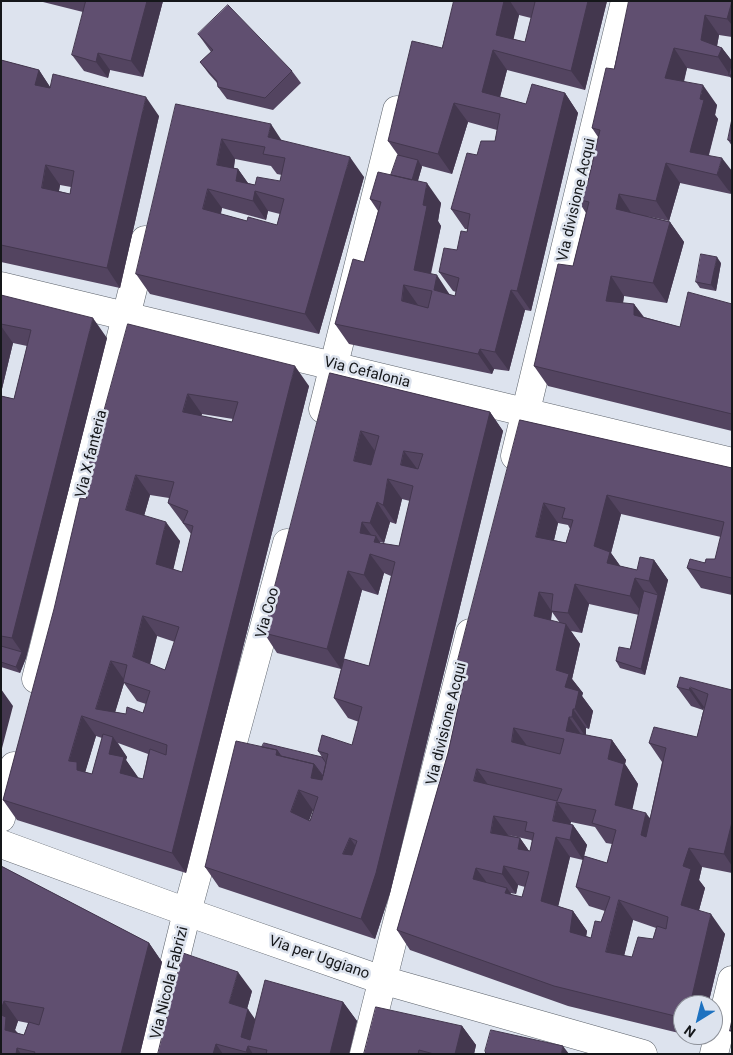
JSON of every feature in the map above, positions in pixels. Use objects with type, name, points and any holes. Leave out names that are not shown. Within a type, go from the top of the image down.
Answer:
[{"type":"street","name":"Via divisione Acqui","points":[[509,480],[624,1]]},
{"type":"street","points":[[316,432],[335,365],[396,110]]},
{"type":"street","name":"Via X fanteria","points":[[30,702],[152,213]]},
{"type":"street","name":"Via Cefalonia","points":[[1,286],[732,462]]},
{"type":"street","name":"Via Coo","points":[[186,912],[293,519]]},
{"type":"street","name":"Via divisione Acqui","points":[[364,1054],[477,605]]},
{"type":"street","points":[[1,818],[20,741]]},
{"type":"street","name":"Via per Uggiano","points":[[1,844],[186,912],[382,980],[591,1047],[643,1054]]},
{"type":"street","name":"Via Nicola Fabrizi","points":[[152,1054],[186,912]]},
{"type":"street","points":[[714,1054],[732,980]]},
{"type":"building","points":[[86,1],[147,1],[131,61],[98,53],[96,62],[72,55]]},
{"type":"building","points":[[454,1],[504,1],[496,35],[525,42],[535,2],[532,1],[588,1],[571,71],[493,50],[482,92],[526,104],[532,84],[565,93],[517,291],[511,290],[495,352],[480,349],[478,354],[335,324],[353,259],[364,262],[381,202],[370,199],[378,172],[427,183],[423,205],[427,206],[414,270],[437,275],[434,290],[455,296],[459,278],[439,272],[444,248],[457,250],[461,231],[467,232],[470,214],[451,209],[467,153],[477,155],[481,141],[495,141],[500,114],[454,103],[438,154],[388,141],[412,41],[442,48]],"holes":[[[404,285],[432,291],[428,308],[402,301]]]},
{"type":"building","points":[[629,1],[732,1],[727,19],[705,15],[701,40],[722,48],[718,57],[674,48],[665,78],[703,85],[700,99],[704,100],[690,152],[722,158],[717,175],[666,163],[656,201],[619,194],[616,209],[670,222],[653,283],[611,276],[606,301],[634,304],[634,315],[680,327],[688,292],[732,304],[732,414],[534,366],[558,264],[573,266],[589,202],[577,199],[579,184],[587,186],[600,130],[592,128],[606,68],[614,69]]},
{"type":"building","points":[[228,5],[292,71],[265,98],[218,87],[217,81],[200,62],[213,50],[198,34]]},
{"type":"building","points":[[1,60],[39,70],[35,85],[50,88],[53,74],[146,97],[107,268],[1,245]],"holes":[[[46,165],[74,171],[70,194],[42,188]]]},
{"type":"building","points":[[732,61],[732,75],[729,75]]},
{"type":"building","points":[[176,104],[271,124],[268,137],[350,157],[305,314],[136,274]],"holes":[[[222,139],[265,147],[263,154],[285,158],[280,181],[257,177],[255,185],[236,181],[238,169],[217,165]],[[208,189],[253,201],[255,191],[284,199],[277,225],[248,217],[247,221],[203,209]]]},
{"type":"building","points":[[732,119],[732,141],[728,140]]},
{"type":"building","points":[[398,155],[418,160],[412,180],[391,175]]},
{"type":"building","points":[[701,254],[717,257],[711,285],[696,282]]},
{"type":"building","points":[[1,295],[93,318],[12,638],[1,636],[1,396],[14,399],[31,330],[1,324]]},
{"type":"building","points":[[128,324],[295,366],[172,853],[3,800],[54,609],[80,498],[86,499],[95,464],[90,463]],"holes":[[[188,394],[238,402],[232,422],[183,412]],[[136,475],[174,482],[168,503],[188,511],[183,523],[193,526],[182,572],[156,564],[166,522],[126,510]],[[143,616],[179,627],[165,670],[133,657]],[[111,661],[127,665],[123,682],[150,691],[143,713],[127,707],[126,714],[96,709]],[[82,716],[167,745],[166,755],[150,749],[143,779],[120,773],[124,757],[109,754],[113,737],[103,734],[92,774],[77,770],[77,762],[69,761]]]},
{"type":"building","points":[[330,373],[490,412],[376,873],[361,919],[205,867],[236,741],[277,750],[276,755],[314,764],[311,778],[322,780],[328,754],[318,751],[322,735],[352,745],[362,707],[334,698],[344,659],[369,666],[395,562],[370,554],[364,575],[348,571],[327,649],[264,633],[269,613],[275,611],[279,595],[274,590]],"holes":[[[361,431],[379,436],[371,465],[354,461]],[[404,451],[423,454],[418,469],[401,465]],[[388,479],[413,486],[399,546],[374,542],[376,536],[360,533],[362,522],[370,523],[377,502],[383,505]],[[299,790],[318,797],[310,821],[291,812]],[[350,838],[357,841],[352,855],[343,854]]]},
{"type":"building","points":[[520,420],[732,468],[732,578],[687,568],[690,559],[705,563],[706,559],[715,559],[724,522],[607,495],[594,546],[610,552],[607,563],[637,570],[640,557],[654,560],[649,581],[635,578],[630,596],[575,584],[568,613],[551,611],[553,594],[539,592],[534,616],[566,624],[556,670],[569,674],[565,687],[579,691],[575,709],[573,709],[572,717],[569,717],[566,731],[612,740],[608,759],[624,764],[615,805],[646,813],[641,835],[646,837],[666,748],[649,743],[654,727],[697,737],[708,694],[690,687],[689,690],[677,687],[680,677],[732,690],[732,822],[724,854],[689,848],[683,866],[691,869],[681,905],[711,914],[692,995],[673,995],[673,1016],[554,986],[397,930],[448,753],[467,667],[457,664]],"holes":[[[544,503],[565,508],[562,518],[573,520],[566,543],[536,537]],[[514,728],[564,739],[560,754],[512,742]],[[477,769],[562,789],[557,801],[474,781]],[[557,802],[596,810],[592,823],[616,830],[607,863],[584,856],[576,887],[610,897],[601,922],[595,921],[591,938],[570,932],[573,911],[541,901],[556,837],[570,840],[573,825],[553,821]],[[494,816],[527,822],[525,831],[534,833],[530,851],[518,849],[520,838],[491,833]],[[504,866],[529,872],[522,897],[505,893],[507,888],[473,879],[476,868],[502,874]],[[619,900],[668,917],[666,929],[657,926],[653,939],[638,937],[632,957],[606,952]]]},
{"type":"building","points":[[644,591],[658,595],[641,669],[616,661],[619,647],[630,649]]},
{"type":"building","points":[[1,646],[22,652],[16,667],[1,662]]},
{"type":"building","points":[[264,743],[322,757],[326,763],[323,776],[314,764],[281,756],[277,750],[262,747]]},
{"type":"building","points":[[1,866],[149,943],[121,1054],[34,1054],[35,1052],[17,1048],[16,1054],[1,1054],[1,1015],[6,1017],[5,1030],[24,1035],[29,1022],[39,1025],[44,1008],[4,1001],[1,1010]]},
{"type":"building","points":[[183,953],[238,972],[229,1003],[248,1009],[241,1037],[250,1040],[265,980],[343,1002],[330,1054],[266,1054],[267,1050],[248,1046],[246,1052],[216,1044],[213,1054],[158,1054]]},
{"type":"building","points":[[376,1007],[462,1026],[455,1054],[434,1054],[419,1050],[418,1054],[364,1054]]},
{"type":"building","points":[[491,1030],[563,1046],[561,1054],[486,1054],[485,1051]]}]
